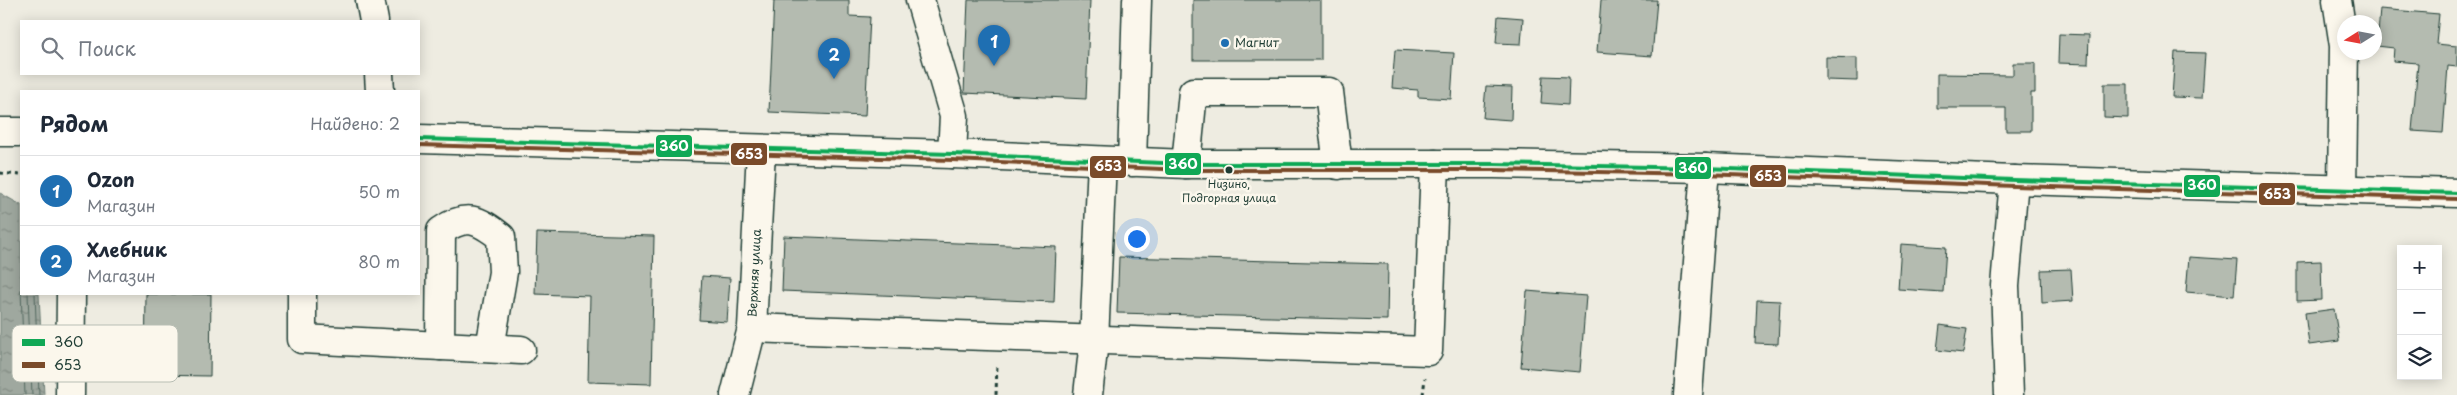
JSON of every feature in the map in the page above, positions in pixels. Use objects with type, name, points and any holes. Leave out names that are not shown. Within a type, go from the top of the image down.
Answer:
[{"type":"street","points":[[370,0],[374,20]]},
{"type":"street","points":[[920,0],[954,116],[952,154]]},
{"type":"street","points":[[1132,162],[1137,0]]},
{"type":"street","points":[[2338,0],[2344,46],[2342,189]]},
{"type":"street","points":[[379,75],[380,90]]},
{"type":"street","points":[[1186,164],[1193,92],[1329,92],[1338,165]]},
{"type":"street","points":[[0,132],[20,132]]},
{"type":"street","points":[[420,139],[952,154],[1186,164],[1435,164],[1705,168],[2014,180],[2457,193]]},
{"type":"street","name":"Верхняя улица","points":[[735,395],[752,328],[761,150]]},
{"type":"street","points":[[1088,395],[1094,341],[1102,160]]},
{"type":"street","points":[[752,328],[1428,351],[1435,164]]},
{"type":"street","points":[[1688,395],[1705,168]]},
{"type":"street","points":[[2009,395],[2005,286],[2014,180]]},
{"type":"street","points":[[440,346],[441,231],[454,222],[467,219],[484,224],[501,236],[503,272],[490,348]]},
{"type":"street","points":[[71,295],[71,325]]},
{"type":"street","points":[[302,295],[302,339],[520,350]]},
{"type":"street","points":[[70,382],[70,395]]},
{"type":"path","points":[[0,173],[20,176]]},
{"type":"water","points":[[0,193],[20,204],[20,295],[39,295],[41,325],[12,325],[12,382],[43,382],[44,395],[0,395]]},
{"type":"building","points":[[774,0],[849,0],[849,16],[870,17],[865,116],[769,112]]},
{"type":"building","points":[[968,0],[1090,0],[1086,99],[964,93]]},
{"type":"building","points":[[1193,0],[1321,0],[1321,60],[1193,60]]},
{"type":"building","points":[[1601,0],[1657,0],[1652,56],[1597,52]]},
{"type":"building","points":[[2380,9],[2439,14],[2436,44],[2457,46],[2457,67],[2448,66],[2443,133],[2412,131],[2418,63],[2393,61],[2394,48],[2382,47],[2382,15],[2380,15]]},
{"type":"building","points":[[1498,16],[1523,18],[1521,44],[1496,43]]},
{"type":"building","points":[[2059,34],[2089,35],[2088,64],[2058,63]]},
{"type":"building","points":[[1395,50],[1454,53],[1451,99],[1418,97],[1418,90],[1392,88]]},
{"type":"building","points":[[2175,52],[2205,53],[2202,98],[2172,97]]},
{"type":"building","points":[[1826,57],[1857,58],[1857,81],[1826,80]]},
{"type":"building","points":[[2013,63],[2035,63],[2035,93],[2031,93],[2031,131],[2006,131],[2006,108],[1937,108],[1937,74],[2013,75]]},
{"type":"building","points":[[1543,76],[1569,77],[1568,105],[1541,103]]},
{"type":"building","points":[[2104,84],[2128,84],[2128,118],[2104,117]]},
{"type":"building","points":[[1486,86],[1512,87],[1511,120],[1483,118]]},
{"type":"building","points":[[537,233],[654,236],[651,384],[588,382],[590,296],[535,294]]},
{"type":"building","points":[[784,236],[1056,247],[1054,302],[782,291]]},
{"type":"building","points":[[1901,244],[1946,247],[1943,292],[1898,289]]},
{"type":"building","points":[[1119,257],[1388,264],[1387,320],[1117,313]]},
{"type":"building","points":[[2189,257],[2237,260],[2234,296],[2186,292]]},
{"type":"building","points":[[2321,261],[2322,300],[2297,301],[2297,262]]},
{"type":"building","points":[[2071,269],[2073,301],[2042,303],[2041,270]]},
{"type":"building","points":[[702,276],[730,278],[727,322],[699,320]]},
{"type":"building","points":[[1527,291],[1586,296],[1580,372],[1521,367]]},
{"type":"building","points":[[146,295],[211,295],[210,376],[178,376],[178,325],[146,325]]},
{"type":"building","points":[[1757,300],[1780,301],[1778,344],[1755,343]]},
{"type":"building","points":[[2334,309],[2339,341],[2309,345],[2305,313]]},
{"type":"building","points":[[1940,325],[1967,329],[1963,353],[1937,350]]},
{"type":"transit line","name":"360","points":[[420,139],[952,154],[1186,164],[1494,164],[1705,168],[2014,180],[2457,193]]},
{"type":"transit line","name":"653","points":[[420,145],[952,160],[1186,170],[1494,170],[1705,174],[2014,186],[2457,199]]},
{"type":"place","name":"Магнит","points":[[1225,43]]},
{"type":"place","name":"Ozon","points":[[994,66]]},
{"type":"place","name":"Хлебник","points":[[834,79]]},
{"type":"place","name":"Низино, Подгорная улица","points":[[1229,170]]}]
